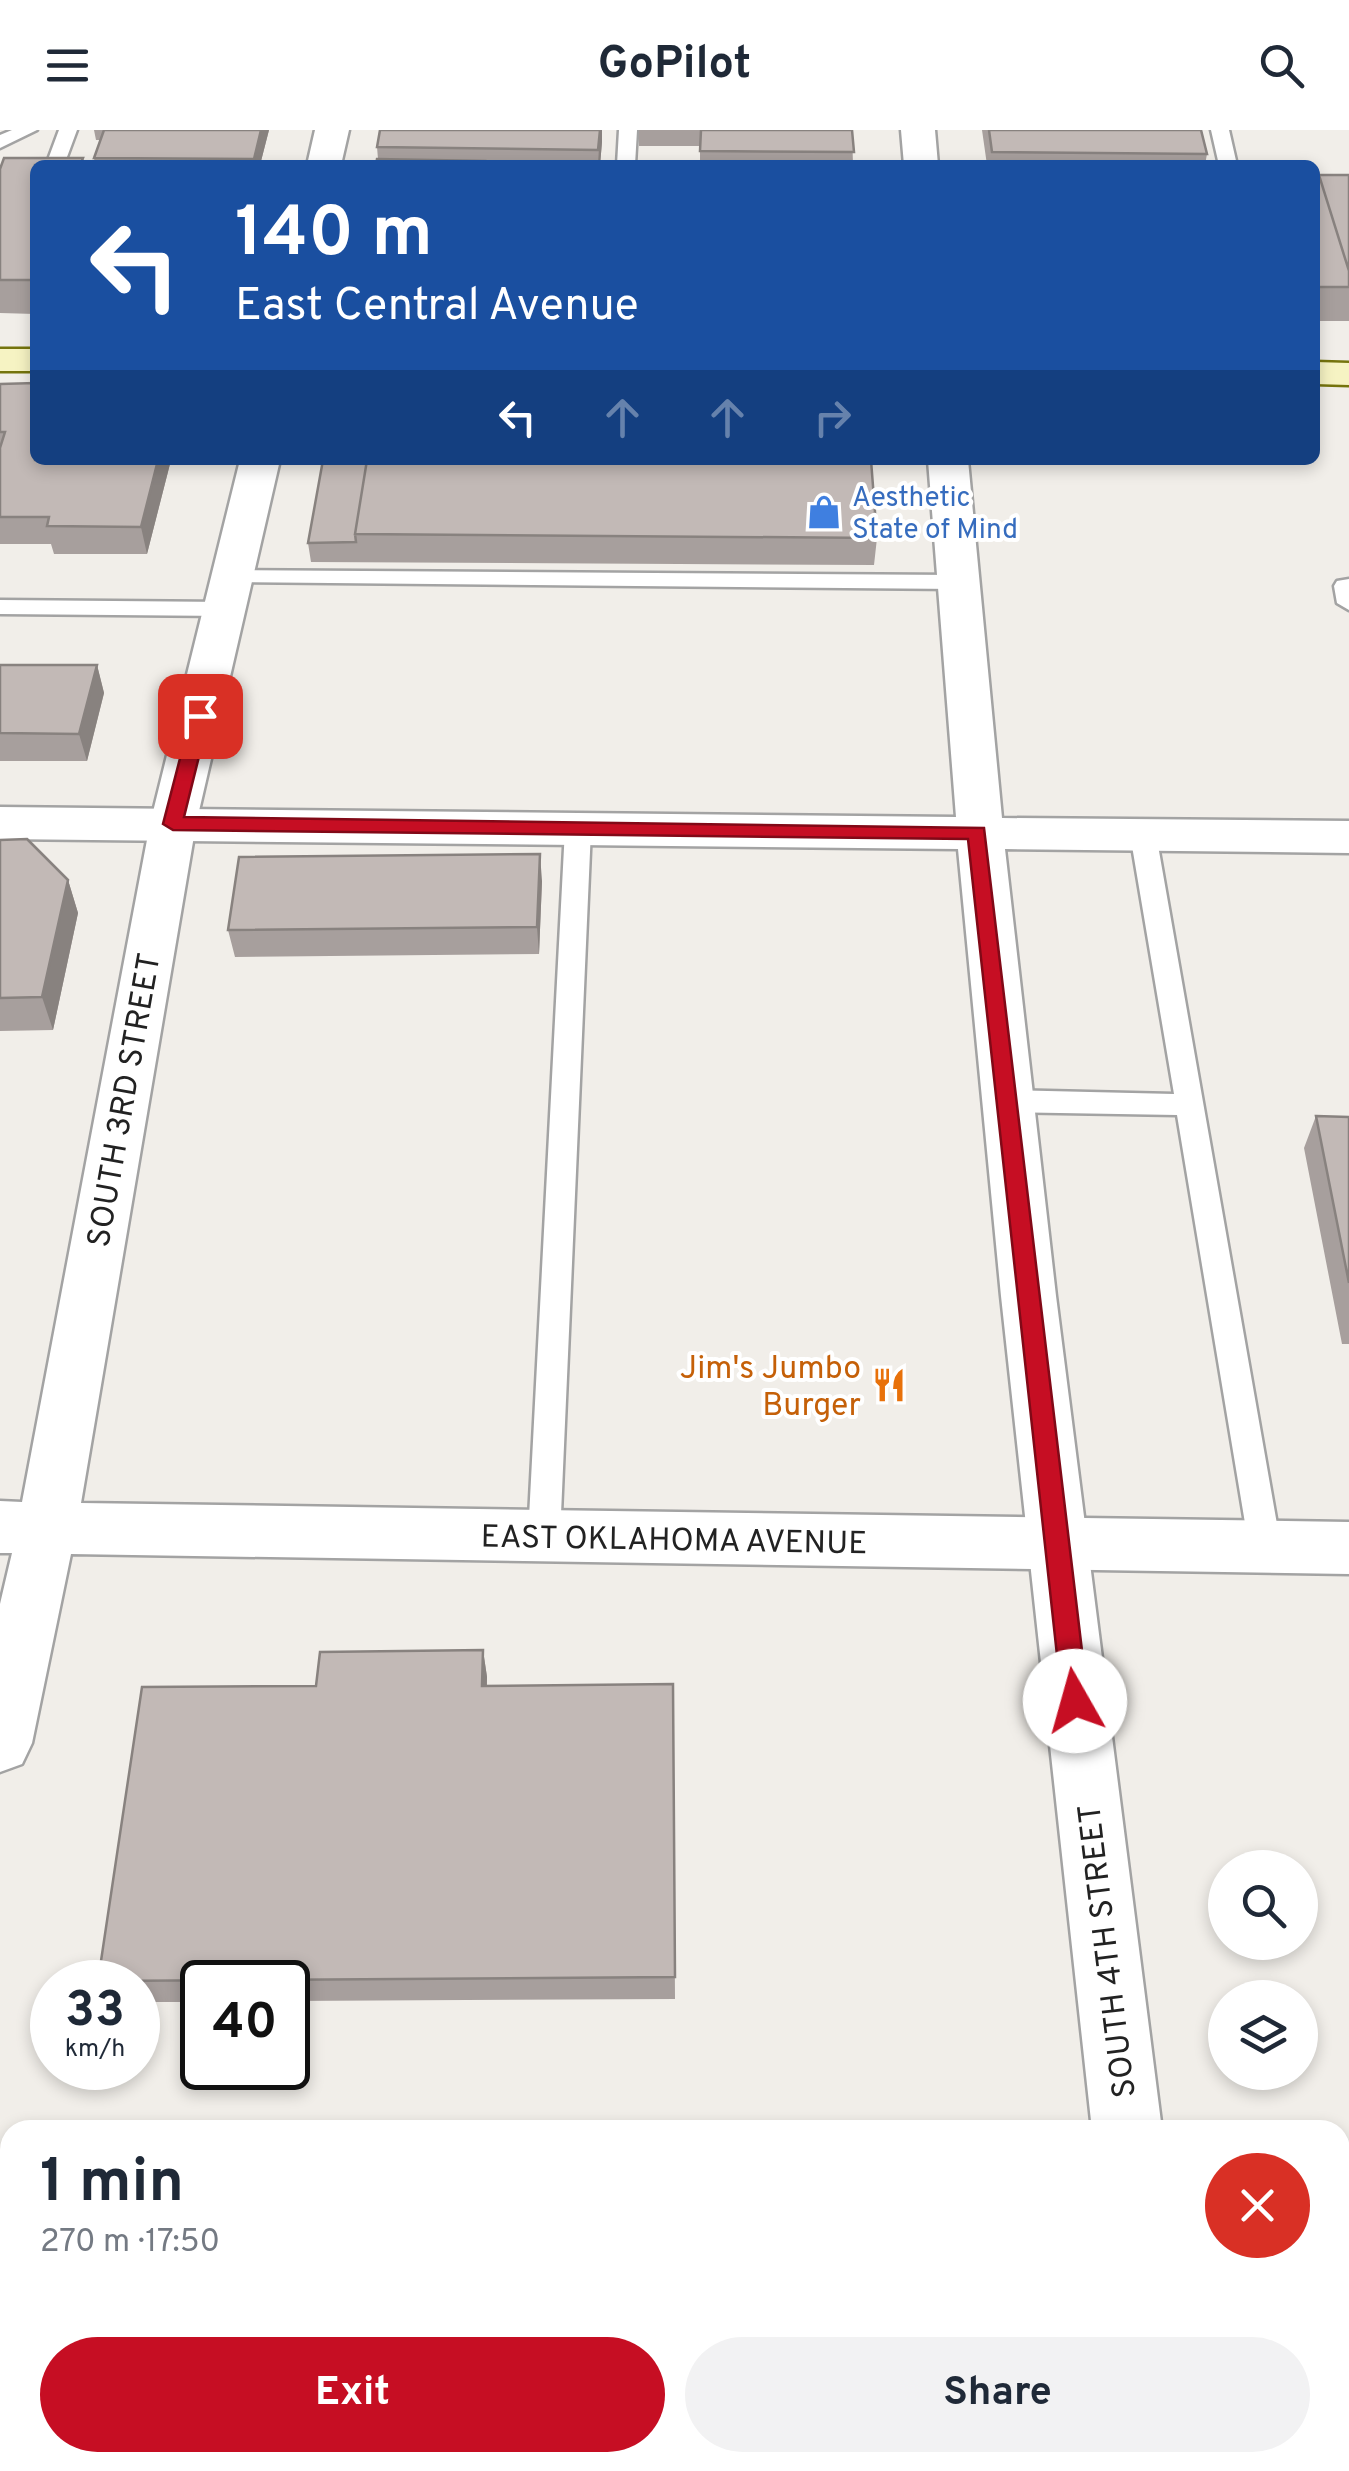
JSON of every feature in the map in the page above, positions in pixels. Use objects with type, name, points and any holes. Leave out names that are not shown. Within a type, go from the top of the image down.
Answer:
[{"type":"main road","points":[[0,360],[30,360]]},
{"type":"main road","points":[[1320,373],[1349,374]]},
{"type":"street","points":[[325,160],[332,130]]},
{"type":"street","points":[[918,130],[921,160]]},
{"type":"street","name":"SOUTH 3RD STREET","points":[[0,1743],[24,1528],[173,824],[259,465]]},
{"type":"street","name":"SOUTH 4TH STREET","points":[[948,465],[977,832],[1056,1545],[1126,2120]]},
{"type":"street","points":[[0,824],[1349,837]]},
{"type":"street","name":"EAST OKLAHOMA AVENUE","points":[[24,1528],[1349,1548]]},
{"type":"lane","points":[[0,142],[28,130]]},
{"type":"lane","points":[[57,160],[68,130]]},
{"type":"lane","points":[[626,160],[628,130]]},
{"type":"lane","points":[[1220,130],[1227,160]]},
{"type":"lane","points":[[0,607],[231,593],[957,582]]},
{"type":"lane","points":[[1349,586],[1345,586],[1349,603]]},
{"type":"lane","points":[[544,1536],[578,829]]},
{"type":"lane","points":[[1143,834],[1264,1547]]},
{"type":"lane","points":[[1007,1101],[1190,1106]]},
{"type":"building","points":[[104,130],[261,130],[254,159],[94,158]]},
{"type":"building","points":[[380,130],[600,130],[598,150],[377,147]]},
{"type":"building","points":[[701,130],[852,130],[854,152],[700,151]]},
{"type":"building","points":[[989,130],[1201,130],[1207,154],[992,152]]},
{"type":"building","points":[[4,158],[83,158],[30,160],[30,280],[0,280],[0,169]]},
{"type":"building","points":[[1320,175],[1349,175],[1349,271],[1320,178]]},
{"type":"building","points":[[1320,179],[1349,271],[1349,287],[1320,287]]},
{"type":"building","points":[[30,383],[30,465],[157,465],[141,527],[47,526],[49,517],[0,517],[0,448],[5,432],[0,432],[0,384]]},
{"type":"building","points":[[322,465],[366,465],[356,542],[308,543]]},
{"type":"building","points":[[366,465],[871,465],[877,538],[355,534]]},
{"type":"building","points":[[0,665],[97,665],[79,734],[0,733]]},
{"type":"building","points":[[27,839],[68,880],[42,997],[0,998],[0,840]]},
{"type":"building","points":[[540,854],[537,927],[228,930],[239,857]]},
{"type":"building","points":[[1316,1116],[1349,1117],[1349,1283]]},
{"type":"building","points":[[483,1650],[482,1686],[673,1684],[675,1977],[310,1980],[310,1960],[180,1960],[180,1980],[160,1981],[160,1960],[101,1960],[142,1687],[316,1686],[320,1652]]},
{"type":"place","name":"Aesthetic State of Mind","points":[[824,512]]},
{"type":"place","name":"Jim's Jumbo Burger","points":[[889,1385]]},
{"type":"route","points":[[200,716],[173,824],[977,832],[1075,1701]]}]
